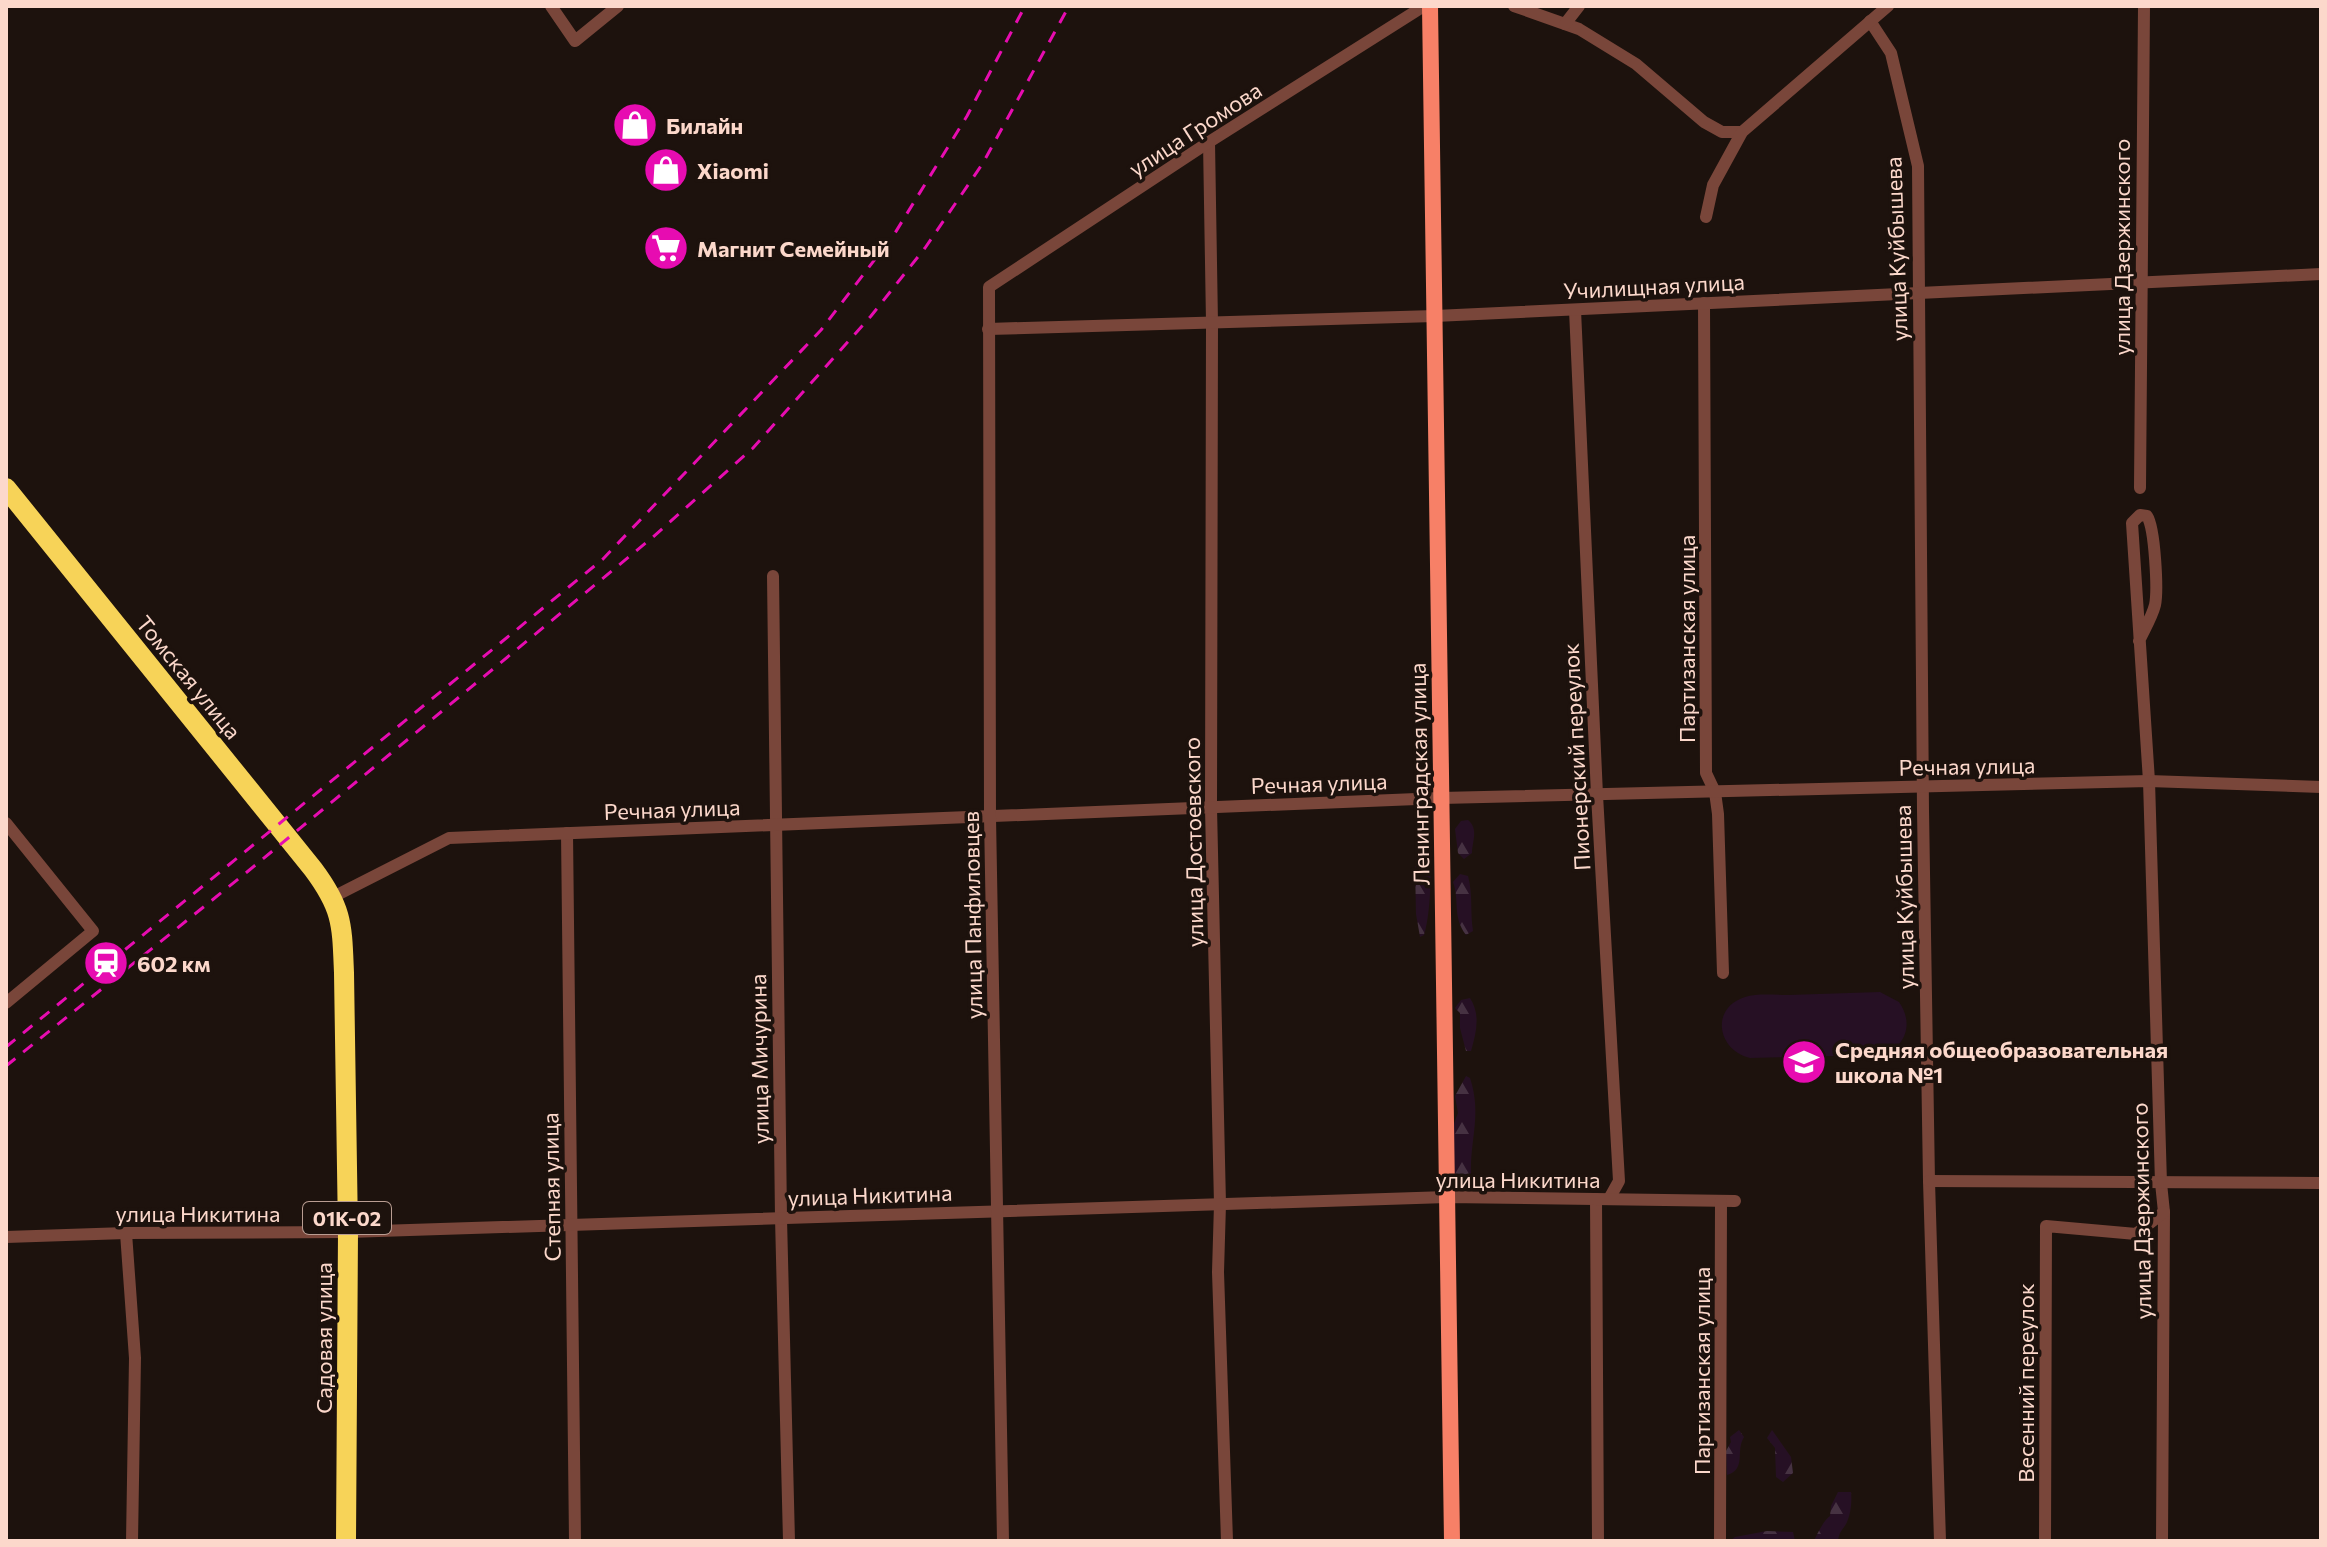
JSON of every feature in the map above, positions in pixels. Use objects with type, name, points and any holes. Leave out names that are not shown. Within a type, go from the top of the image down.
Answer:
[{"type":"main road","name":"Томская улица","points":[[6,488],[333,897]]},
{"type":"main road","name":"Садовая улица","points":[[333,897],[340,914],[344,973],[348,1232],[346,1541]]},
{"type":"street","points":[[551,6],[575,41],[618,6]]},
{"type":"street","name":"улица Громова","points":[[989,287],[1209,142],[1424,6]]},
{"type":"street","name":"Ленинградская улица","points":[[1430,6],[1452,1541]]},
{"type":"street","points":[[1514,6],[1579,29],[1636,64],[1704,122],[1722,132],[1742,132]]},
{"type":"street","points":[[1565,24],[1579,6]]},
{"type":"street","points":[[1706,217],[1713,185],[1742,132],[1888,6]]},
{"type":"street","name":"улица Дзержинского","points":[[2140,488],[2144,6]]},
{"type":"street","name":"улица Куйбышева","points":[[1870,21],[1891,53],[1918,166],[1922,787],[1929,1181],[1940,1541]]},
{"type":"street","name":"улица Достоевского","points":[[1209,142],[1212,323],[1211,808],[1220,1204],[1218,1272],[1227,1541]]},
{"type":"street","name":"Училищная улица","points":[[988,329],[1435,316],[2321,274]]},
{"type":"street","name":"улица Панфиловцев","points":[[989,287],[990,817],[1003,1541]]},
{"type":"street","name":"Партизанская улица","points":[[1704,303],[1706,773],[1715,792],[1718,814],[1723,973]]},
{"type":"street","name":"Пионерский переулок","points":[[1575,310],[1597,795],[1619,1181],[1602,1199],[1598,1541]]},
{"type":"street","name":"улица Дзержинского","points":[[2139,641],[2155,605],[2154,535],[2147,516],[2140,515],[2132,523],[2139,641],[2149,781],[2164,1212],[2162,1541]]},
{"type":"street","name":"улица Мичурина","points":[[773,576],[781,1218],[789,1541]]},
{"type":"street","name":"Речная улица","points":[[333,897],[449,838],[1441,798],[2149,781],[2321,787]]},
{"type":"street","points":[[6,823],[93,931],[6,1003]]},
{"type":"street","name":"Степная улица","points":[[567,833],[575,1541]]},
{"type":"street","points":[[1929,1181],[2321,1183]]},
{"type":"street","name":"улица Никитина","points":[[6,1237],[348,1232],[1447,1197],[1735,1201]]},
{"type":"street","name":"Партизанская улица","points":[[1720,1541],[1721,1201]]},
{"type":"street","name":"Весенний переулок","points":[[2045,1541],[2046,1226],[2136,1234],[2164,1212]]},
{"type":"street","points":[[126,1233],[135,1358],[132,1541]]},
{"type":"green space","points":[[1468,820],[1474,836],[1472,853],[1464,859],[1458,853],[1455,829],[1461,821]]},
{"type":"green space","points":[[1424,823],[1429,848],[1430,895],[1427,924],[1424,935],[1420,937],[1416,914],[1415,864],[1417,834]]},
{"type":"green space","points":[[1460,874],[1468,876],[1470,890],[1473,931],[1466,935],[1459,921],[1453,882]]},
{"type":"green space","points":[[1880,992],[1899,1002],[1907,1026],[1897,1046],[1882,1055],[1750,1058],[1730,1047],[1722,1029],[1726,1010],[1745,997]]},
{"type":"green space","points":[[1470,998],[1476,1011],[1476,1024],[1471,1051],[1466,1051],[1460,1013],[1455,1008],[1461,1000]]},
{"type":"green space","points":[[1466,1076],[1470,1078],[1473,1091],[1475,1115],[1470,1179],[1461,1183],[1453,1179],[1453,1126],[1458,1113],[1455,1096]]},
{"type":"green space","points":[[1739,1430],[1744,1437],[1739,1464],[1727,1475],[1726,1451],[1730,1437]]},
{"type":"green space","points":[[1772,1430],[1791,1457],[1793,1473],[1783,1482],[1776,1477],[1775,1448],[1767,1438]]},
{"type":"green space","points":[[1838,1492],[1851,1492],[1846,1525],[1838,1541],[1814,1541],[1830,1516]]},
{"type":"green space","points":[[1767,1531],[1793,1532],[1795,1541],[1730,1541],[1735,1537]]},
{"type":"railway","points":[[6,1047],[603,559],[821,330],[895,233],[967,116],[1025,6]]},
{"type":"railway","points":[[6,1066],[653,537],[753,448],[871,316],[925,248],[983,163],[1069,6]]},
{"type":"place","name":"Билайн","points":[[635,125]]},
{"type":"place","name":"Xiaomi","points":[[666,170]]},
{"type":"place","name":"Магнит Семейный","points":[[666,248]]},
{"type":"place","name":"602 км","points":[[106,963]]},
{"type":"place","name":"Средняя общеобразовательная школа №1","points":[[1804,1062]]}]
